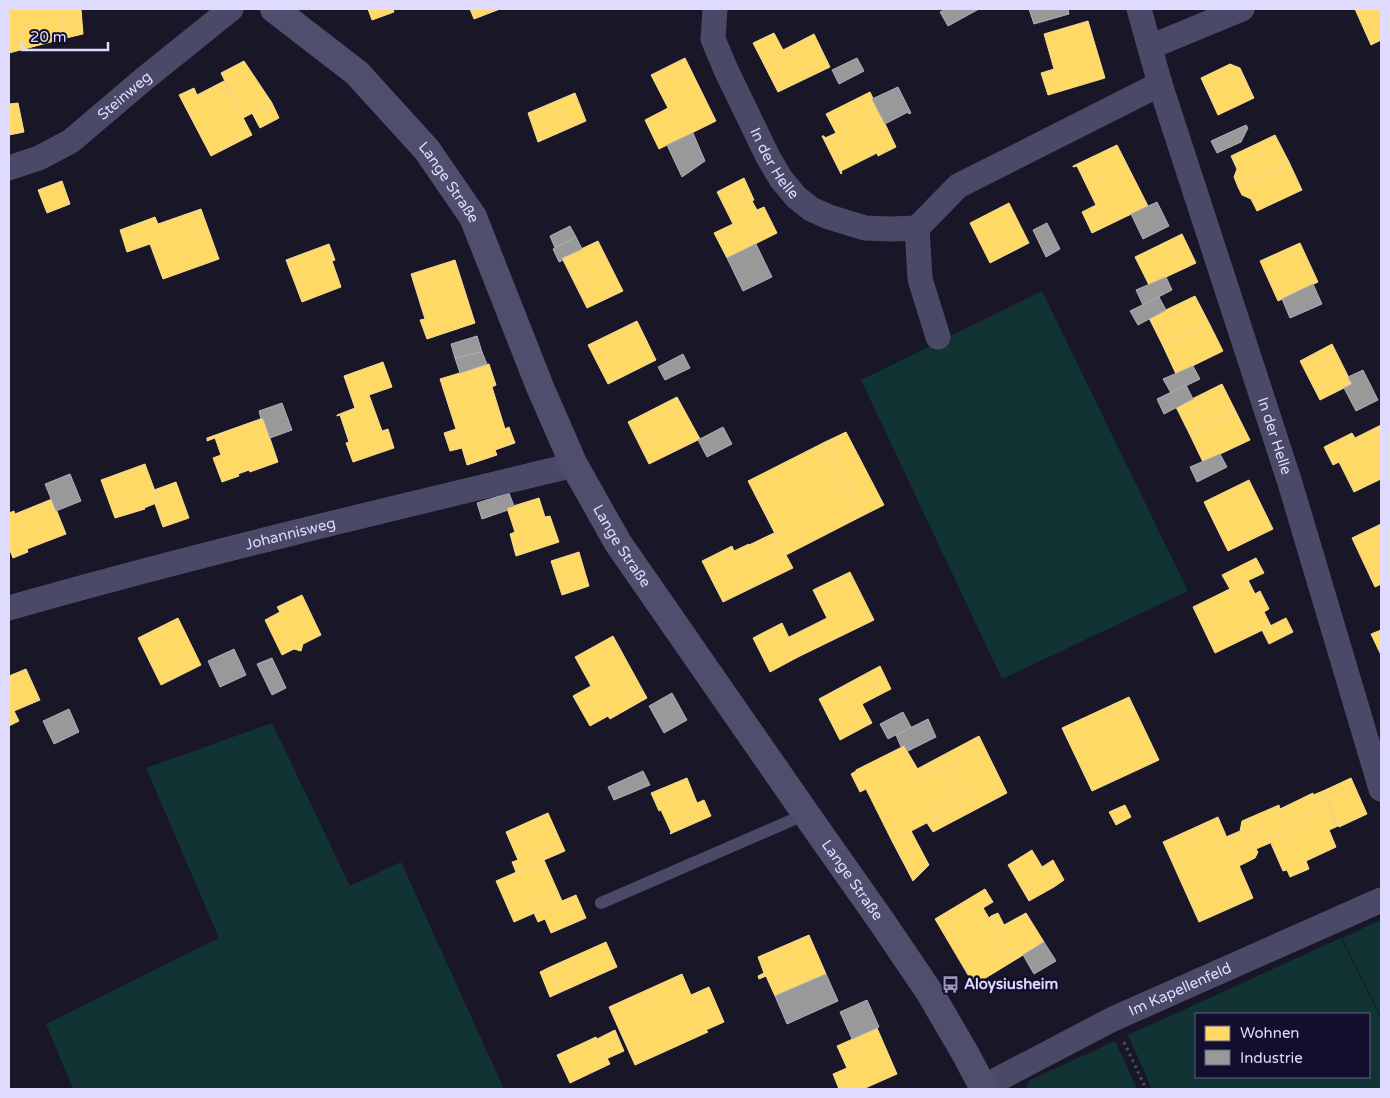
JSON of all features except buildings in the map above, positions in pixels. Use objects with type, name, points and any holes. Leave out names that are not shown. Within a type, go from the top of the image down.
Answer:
[{"type":"main road","name":"Lange Straße","points":[[274,9],[357,73],[427,150],[472,217],[540,388],[574,465],[618,543],[882,922],[930,994],[984,1088]]},
{"type":"street","name":"Steinweg","points":[[9,168],[39,158],[71,140],[231,9]]},
{"type":"street","name":"In der Helle","points":[[715,9],[713,39],[726,70],[768,157],[781,179],[796,197],[811,209],[829,217],[865,228],[917,228]]},
{"type":"street","name":"In der Helle","points":[[1139,9],[1160,84],[1290,483],[1381,789]]},
{"type":"street","points":[[1150,47],[1242,9]]},
{"type":"street","points":[[938,337],[920,279],[917,228],[958,186],[1160,84]]},
{"type":"street","name":"Johannisweg","points":[[9,608],[145,570],[313,527],[574,465]]},
{"type":"street","name":"Im Kapellenfeld","points":[[984,1088],[1112,1019],[1381,900]]},
{"type":"lane","points":[[602,903],[806,814]]},
{"type":"path","points":[[1112,1019],[1146,1089]]},
{"type":"green space","points":[[1042,291],[1188,591],[1002,679],[861,380]]},
{"type":"green space","points":[[272,723],[350,886],[401,862],[504,1089],[73,1089],[46,1024],[219,938],[146,768]]},
{"type":"green space","points":[[1381,920],[1381,1017],[1342,938]]},
{"type":"green space","points":[[1341,938],[1381,1019],[1381,1089],[1152,1089],[1128,1035]]},
{"type":"green space","points":[[1115,1041],[1137,1089],[1025,1089],[1030,1080]]},
{"type":"place","name":"Aloysiusheim","points":[[950,984]]}]
